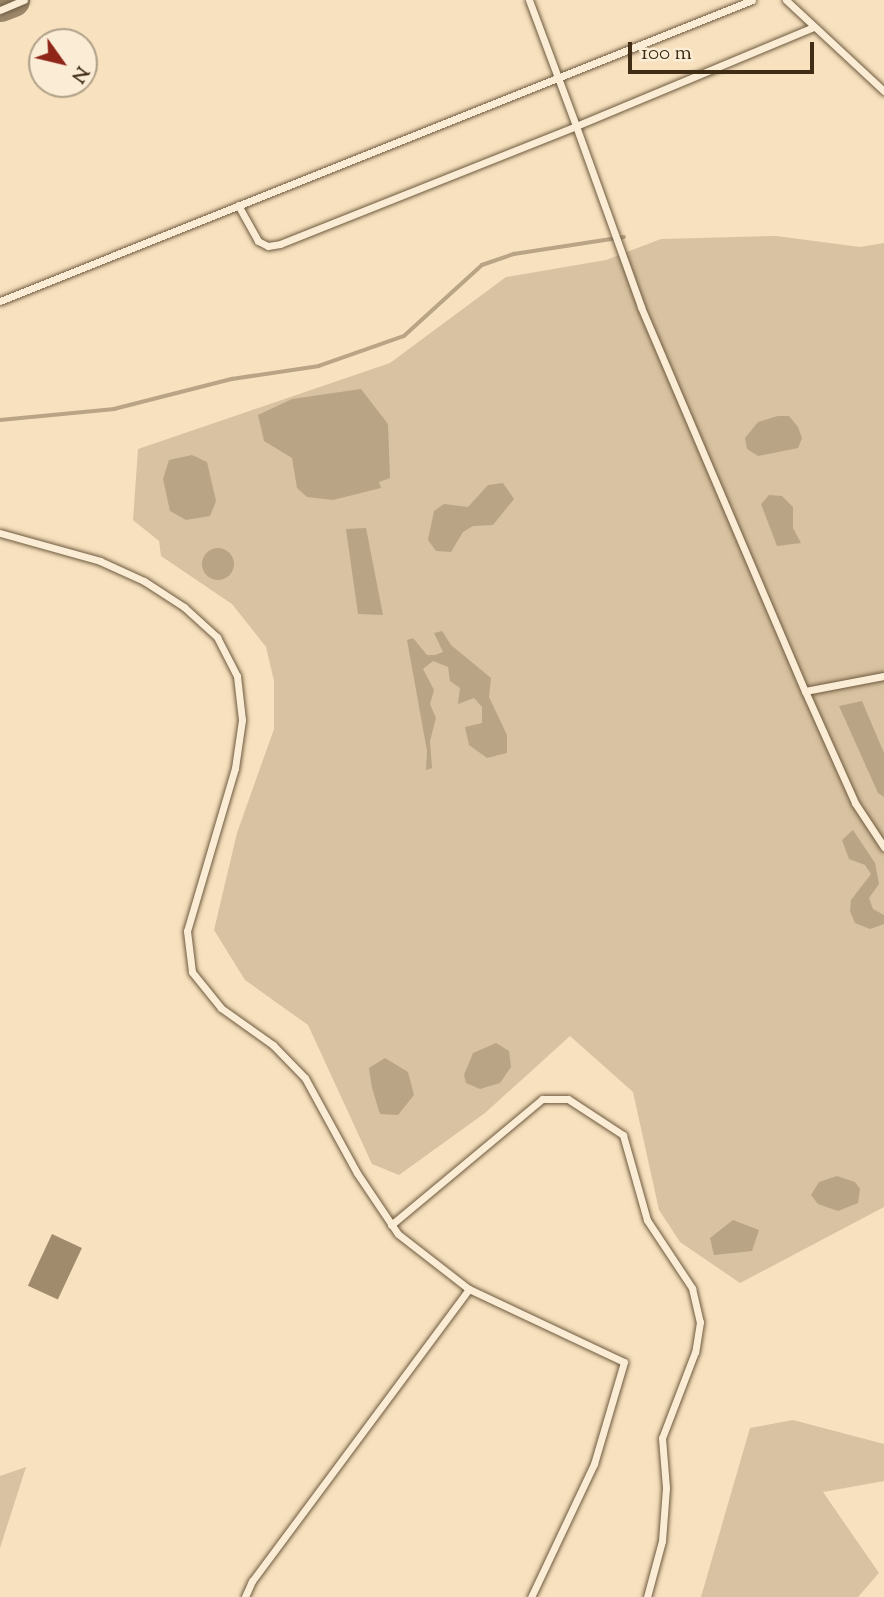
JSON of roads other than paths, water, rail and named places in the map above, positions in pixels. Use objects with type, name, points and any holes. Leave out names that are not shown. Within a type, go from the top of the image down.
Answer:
[{"type":"lane","points":[[0,10],[24,0]]},
{"type":"lane","points":[[529,0],[641,307],[855,803],[884,847]]},
{"type":"lane","points":[[0,301],[752,0]]},
{"type":"lane","points":[[786,0],[884,91]]},
{"type":"lane","points":[[239,205],[258,241],[268,246],[280,244],[576,126],[814,27]]},
{"type":"lane","points":[[0,533],[100,561],[144,581],[205,623],[227,655],[241,699],[240,741],[187,931],[192,972],[221,1008],[273,1045],[305,1077],[391,1225],[469,1289],[624,1362],[594,1464],[531,1597]]},
{"type":"lane","points":[[805,691],[884,676]]},
{"type":"lane","points":[[391,1225],[542,1099],[568,1099],[623,1135],[647,1220],[692,1288],[700,1322],[695,1352],[662,1438],[666,1488],[662,1541],[647,1597]]},
{"type":"lane","points":[[245,1597],[252,1581],[469,1289]]},
{"type":"waterway","points":[[0,420],[114,409],[232,379],[319,366],[404,336],[482,265],[514,254],[624,237]]}]
